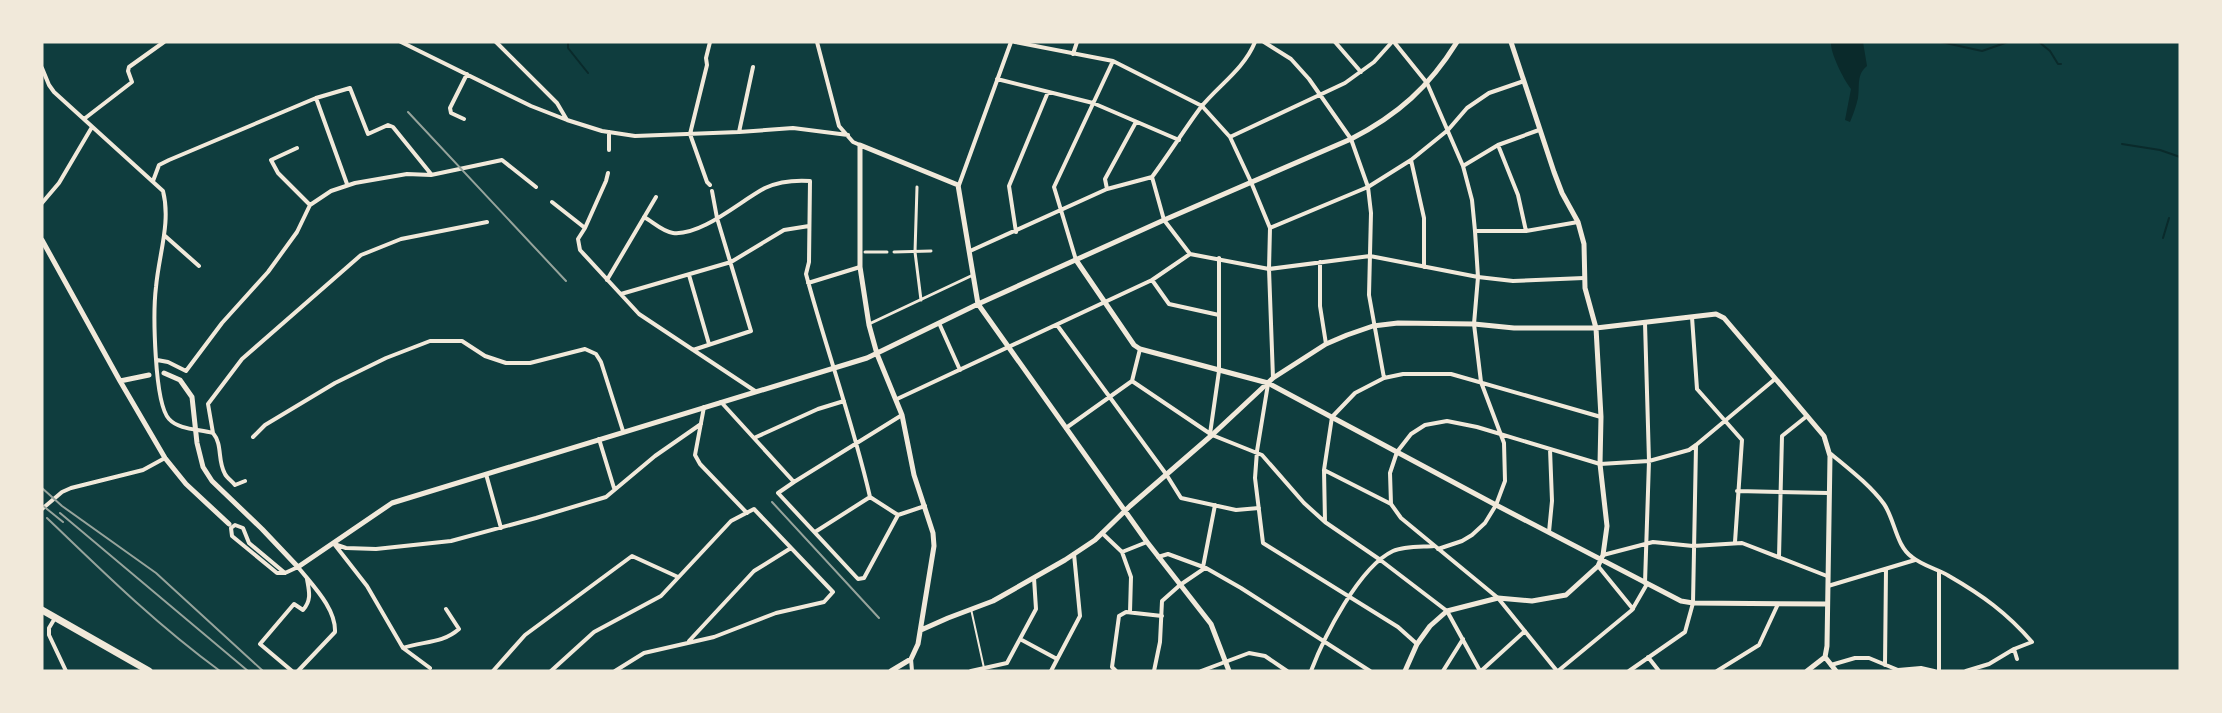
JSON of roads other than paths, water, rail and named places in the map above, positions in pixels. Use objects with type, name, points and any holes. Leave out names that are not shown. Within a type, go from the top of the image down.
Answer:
[{"type":"main road","points":[[42,610],[149,671]]},
{"type":"street","points":[[84,119],[132,82],[129,68],[164,42]]},
{"type":"street","points":[[401,42],[531,106],[567,120],[609,132],[635,136],[793,128],[848,135]]},
{"type":"street","points":[[496,42],[557,103],[567,120]]},
{"type":"street","points":[[692,350],[751,331],[717,218],[711,188],[690,134],[707,65],[706,58],[710,42]]},
{"type":"street","points":[[817,42],[839,126],[860,145],[958,185]]},
{"type":"street","points":[[1229,671],[1211,624],[1147,542],[978,304],[958,185],[1013,42],[1113,61],[1202,106],[1230,137],[1270,228],[1269,269],[1274,378]]},
{"type":"street","points":[[1073,54],[1077,42]]},
{"type":"street","points":[[969,252],[1107,189],[1152,177],[1202,106],[1239,67],[1252,51],[1255,42]]},
{"type":"street","points":[[1264,42],[1291,59],[1322,96],[1351,139],[1368,187],[1371,213],[1369,295],[1384,378]]},
{"type":"street","points":[[1335,42],[1361,72]]},
{"type":"street","points":[[1230,137],[1322,96],[1361,72],[1393,42],[1427,83],[1463,166],[1473,200],[1478,277],[1474,324],[1481,382],[1504,443],[1504,481],[1496,505],[1485,523],[1462,541],[1436,548],[1395,549],[1379,559],[1350,596],[1323,641],[1311,671]]},
{"type":"street","points":[[285,573],[249,543],[243,528],[235,525],[231,528],[232,536],[255,556],[277,573],[285,573],[334,544],[392,503],[877,354],[978,304],[1376,126],[1413,98],[1457,42]]},
{"type":"street","points":[[1511,42],[1539,130],[1562,193],[1578,222],[1584,244],[1585,288],[1596,328],[1600,464],[1606,526],[1601,561],[1633,609]]},
{"type":"street","points":[[1113,61],[1054,187],[1076,260],[1134,345],[1140,349],[1268,383],[1601,561],[1681,601],[1826,604]]},
{"type":"street","points":[[739,132],[753,67]]},
{"type":"street","points":[[42,68],[54,92],[162,191],[167,207],[156,288],[160,394],[165,413],[174,423],[213,433]]},
{"type":"street","points":[[464,119],[452,113],[450,108],[466,74]]},
{"type":"street","points":[[997,79],[1093,103],[1179,140]]},
{"type":"street","points":[[1270,228],[1368,187],[1411,160],[1448,129],[1467,108],[1489,93],[1524,81]]},
{"type":"street","points":[[153,181],[159,165],[316,98],[350,88],[368,134],[388,125],[393,127],[434,175]]},
{"type":"street","points":[[1016,232],[1009,186],[1047,92]]},
{"type":"street","points":[[316,98],[347,184]]},
{"type":"street","points":[[1107,189],[1105,179],[1136,122]]},
{"type":"street","points":[[42,203],[59,183],[93,127]]},
{"type":"street","points":[[1463,166],[1498,145],[1539,130]]},
{"type":"street","points":[[609,132],[609,150]]},
{"type":"street","points":[[860,145],[860,267],[869,324],[877,354],[902,415],[914,476],[933,532],[934,546],[921,630],[911,659],[912,671]]},
{"type":"street","points":[[1498,145],[1518,195],[1526,231]]},
{"type":"street","points":[[297,148],[271,160],[278,173],[310,206]]},
{"type":"street","points":[[157,360],[168,362],[186,371],[222,323],[268,272],[297,232],[310,206],[331,190],[347,184],[407,174],[434,175],[502,160],[536,187]]},
{"type":"street","points":[[1411,160],[1424,218],[1424,267]]},
{"type":"street","points":[[608,173],[585,228],[578,239],[580,250],[639,314],[755,391]]},
{"type":"street","points":[[1152,177],[1164,220],[1190,254]]},
{"type":"street","points":[[645,217],[668,232],[674,233],[703,226],[765,188],[789,180],[810,181],[809,262],[806,274],[808,283],[858,443],[870,497],[898,515]]},
{"type":"street","points":[[917,187],[915,252],[921,300]]},
{"type":"street","points":[[607,280],[656,197]]},
{"type":"street","points":[[552,202],[585,228]]},
{"type":"street","points":[[245,481],[235,485],[225,474],[219,458],[220,445],[213,433],[208,404],[242,359],[361,255],[401,239],[487,222]]},
{"type":"street","points":[[1475,231],[1526,231],[1578,222]]},
{"type":"street","points":[[621,294],[731,262],[784,230],[809,226]]},
{"type":"street","points":[[164,235],[199,266]]},
{"type":"street","points":[[42,240],[165,458],[199,497],[229,524]]},
{"type":"street","points":[[894,252],[931,251]]},
{"type":"street","points":[[866,252],[887,252]]},
{"type":"street","points":[[897,399],[1152,280],[1190,254],[1269,269],[1370,256],[1478,277],[1513,281],[1584,278]]},
{"type":"street","points":[[1211,435],[1219,370],[1219,258]]},
{"type":"street","points":[[1320,262],[1320,306],[1326,344]]},
{"type":"street","points":[[808,283],[860,267]]},
{"type":"street","points":[[689,275],[709,344]]},
{"type":"street","points":[[869,324],[973,275]]},
{"type":"street","points":[[1152,280],[1170,304],[1219,315]]},
{"type":"street","points":[[921,630],[993,601],[1074,554],[1102,533],[1268,383],[1326,344],[1373,327],[1398,323],[1474,324],[1514,328],[1596,328],[1716,314],[1724,318],[1824,436],[1830,453],[1825,657],[1836,671]]},
{"type":"street","points":[[1692,317],[1697,389],[1742,440],[1735,542]]},
{"type":"street","points":[[939,323],[960,370]]},
{"type":"street","points":[[1324,470],[1390,504],[1401,518],[1497,598],[1558,671],[1633,609],[1646,584],[1649,461],[1646,323]]},
{"type":"street","points":[[1057,325],[1166,474],[1180,498],[1236,510],[1259,508]]},
{"type":"street","points":[[253,437],[265,425],[335,383],[386,358],[430,341],[441,340],[462,341],[485,356],[516,364],[538,362],[585,350],[596,354],[601,363],[622,431]]},
{"type":"street","points":[[1066,428],[1132,381],[1140,349]]},
{"type":"street","points":[[164,373],[180,380],[189,391],[194,404],[194,429],[201,459],[212,482],[298,567],[335,621],[335,632],[298,671]]},
{"type":"street","points":[[1325,522],[1324,470],[1332,417],[1355,393],[1384,378],[1403,374],[1451,374],[1600,417]]},
{"type":"street","points":[[120,381],[150,375]]},
{"type":"street","points":[[1390,504],[1390,473],[1397,452],[1411,434],[1425,425],[1447,421],[1477,427],[1600,464],[1649,461],[1689,450],[1775,379]]},
{"type":"street","points":[[1132,381],[1211,435],[1262,454],[1304,503],[1325,522],[1379,559],[1447,611],[1480,671],[1525,631]]},
{"type":"street","points":[[1268,383],[1255,478],[1263,543],[1398,627],[1417,644]]},
{"type":"street","points":[[721,401],[794,482]]},
{"type":"street","points":[[754,438],[818,409],[844,401]]},
{"type":"street","points":[[705,406],[695,455],[700,464],[747,513]]},
{"type":"street","points":[[902,415],[777,493],[858,579],[864,578],[898,515],[925,506]]},
{"type":"street","points":[[1779,557],[1782,436],[1807,416]]},
{"type":"street","points":[[334,544],[346,548],[376,549],[417,546],[468,537],[606,496],[655,456],[701,424]]},
{"type":"street","points":[[599,439],[614,489]]},
{"type":"street","points":[[1629,671],[1685,632],[1693,603],[1696,445]]},
{"type":"street","points":[[1549,533],[1552,501],[1550,449]]},
{"type":"street","points":[[1830,453],[1871,489],[1886,506],[1902,543],[1911,557],[1939,571],[2003,611],[2032,642],[1989,664],[1966,671]]},
{"type":"street","points":[[42,510],[62,492],[143,470],[165,458]]},
{"type":"street","points":[[486,473],[502,528]]},
{"type":"street","points":[[1737,491],[1828,493]]},
{"type":"street","points":[[814,532],[870,497]]},
{"type":"street","points":[[1154,671],[1160,642],[1162,601],[1204,567],[1215,505]]},
{"type":"street","points":[[551,671],[594,632],[661,596],[731,521],[754,509],[833,592],[824,602],[776,613],[714,637],[644,652],[615,671]]},
{"type":"street","points":[[1102,533],[1122,552],[1131,577],[1130,612]]},
{"type":"street","points":[[1122,552],[1147,542]]},
{"type":"street","points":[[1405,671],[1417,644],[1430,626],[1447,611],[1497,598],[1526,601],[1566,595],[1601,561],[1646,543],[1693,546],[1742,543],[1827,576]]},
{"type":"street","points":[[334,544],[367,586],[403,648],[429,668]]},
{"type":"street","points":[[689,642],[754,571],[791,548]]},
{"type":"street","points":[[1051,671],[1080,616],[1074,554]]},
{"type":"street","points":[[1158,557],[1168,554],[1204,567],[1241,588],[1370,671]]},
{"type":"street","points":[[493,671],[525,635],[632,556],[678,577]]},
{"type":"street","points":[[1827,586],[1916,559]]},
{"type":"street","points":[[1885,665],[1886,569]]},
{"type":"street","points":[[1939,571],[1939,671]]},
{"type":"street","points":[[971,671],[1007,663],[1036,609],[1034,578]]},
{"type":"street","points":[[292,671],[260,644],[294,604],[303,610],[307,605],[310,596],[307,579]]},
{"type":"street","points":[[1718,671],[1759,645],[1778,604]]},
{"type":"street","points":[[403,648],[438,642],[453,635],[459,629],[446,609]]},
{"type":"street","points":[[1116,671],[1112,667],[1119,616],[1130,612],[1162,616]]},
{"type":"street","points":[[55,618],[49,628],[49,635],[66,671]]},
{"type":"street","points":[[1020,639],[1058,659]]},
{"type":"street","points":[[1443,671],[1463,639]]},
{"type":"street","points":[[2014,650],[2017,659]]},
{"type":"street","points":[[1201,671],[1249,654],[1257,654],[1287,671]]},
{"type":"street","points":[[1648,657],[1659,671]]},
{"type":"street","points":[[1807,671],[1825,657]]},
{"type":"street","points":[[1831,665],[1855,658],[1869,658],[1898,670],[1921,668],[1934,671]]},
{"type":"street","points":[[891,671],[911,659]]},
{"type":"street","points":[[1278,665],[1280,671]]},
{"type":"lane","points":[[971,609],[985,669]]},
{"type":"water","points":[[1831,42],[1863,42],[1867,66],[1860,77],[1858,98],[1850,122],[1845,120],[1851,89],[1835,59]]},
{"type":"waterway","points":[[568,42],[568,48],[588,73]]},
{"type":"waterway","points":[[1941,42],[1982,51],[2008,42]]},
{"type":"waterway","points":[[2039,42],[2050,51],[2058,64],[2061,64]]},
{"type":"waterway","points":[[2122,144],[2160,150],[2180,157]]},
{"type":"waterway","points":[[2163,238],[2169,218]]},
{"type":"railway","points":[[408,112],[566,281]]},
{"type":"railway","points":[[42,488],[62,506],[156,573],[263,671]]},
{"type":"railway","points":[[772,502],[879,618]]},
{"type":"railway","points":[[42,505],[63,522]]},
{"type":"railway","points":[[60,513],[248,671]]},
{"type":"railway","points":[[47,518],[152,617],[220,671]]}]
